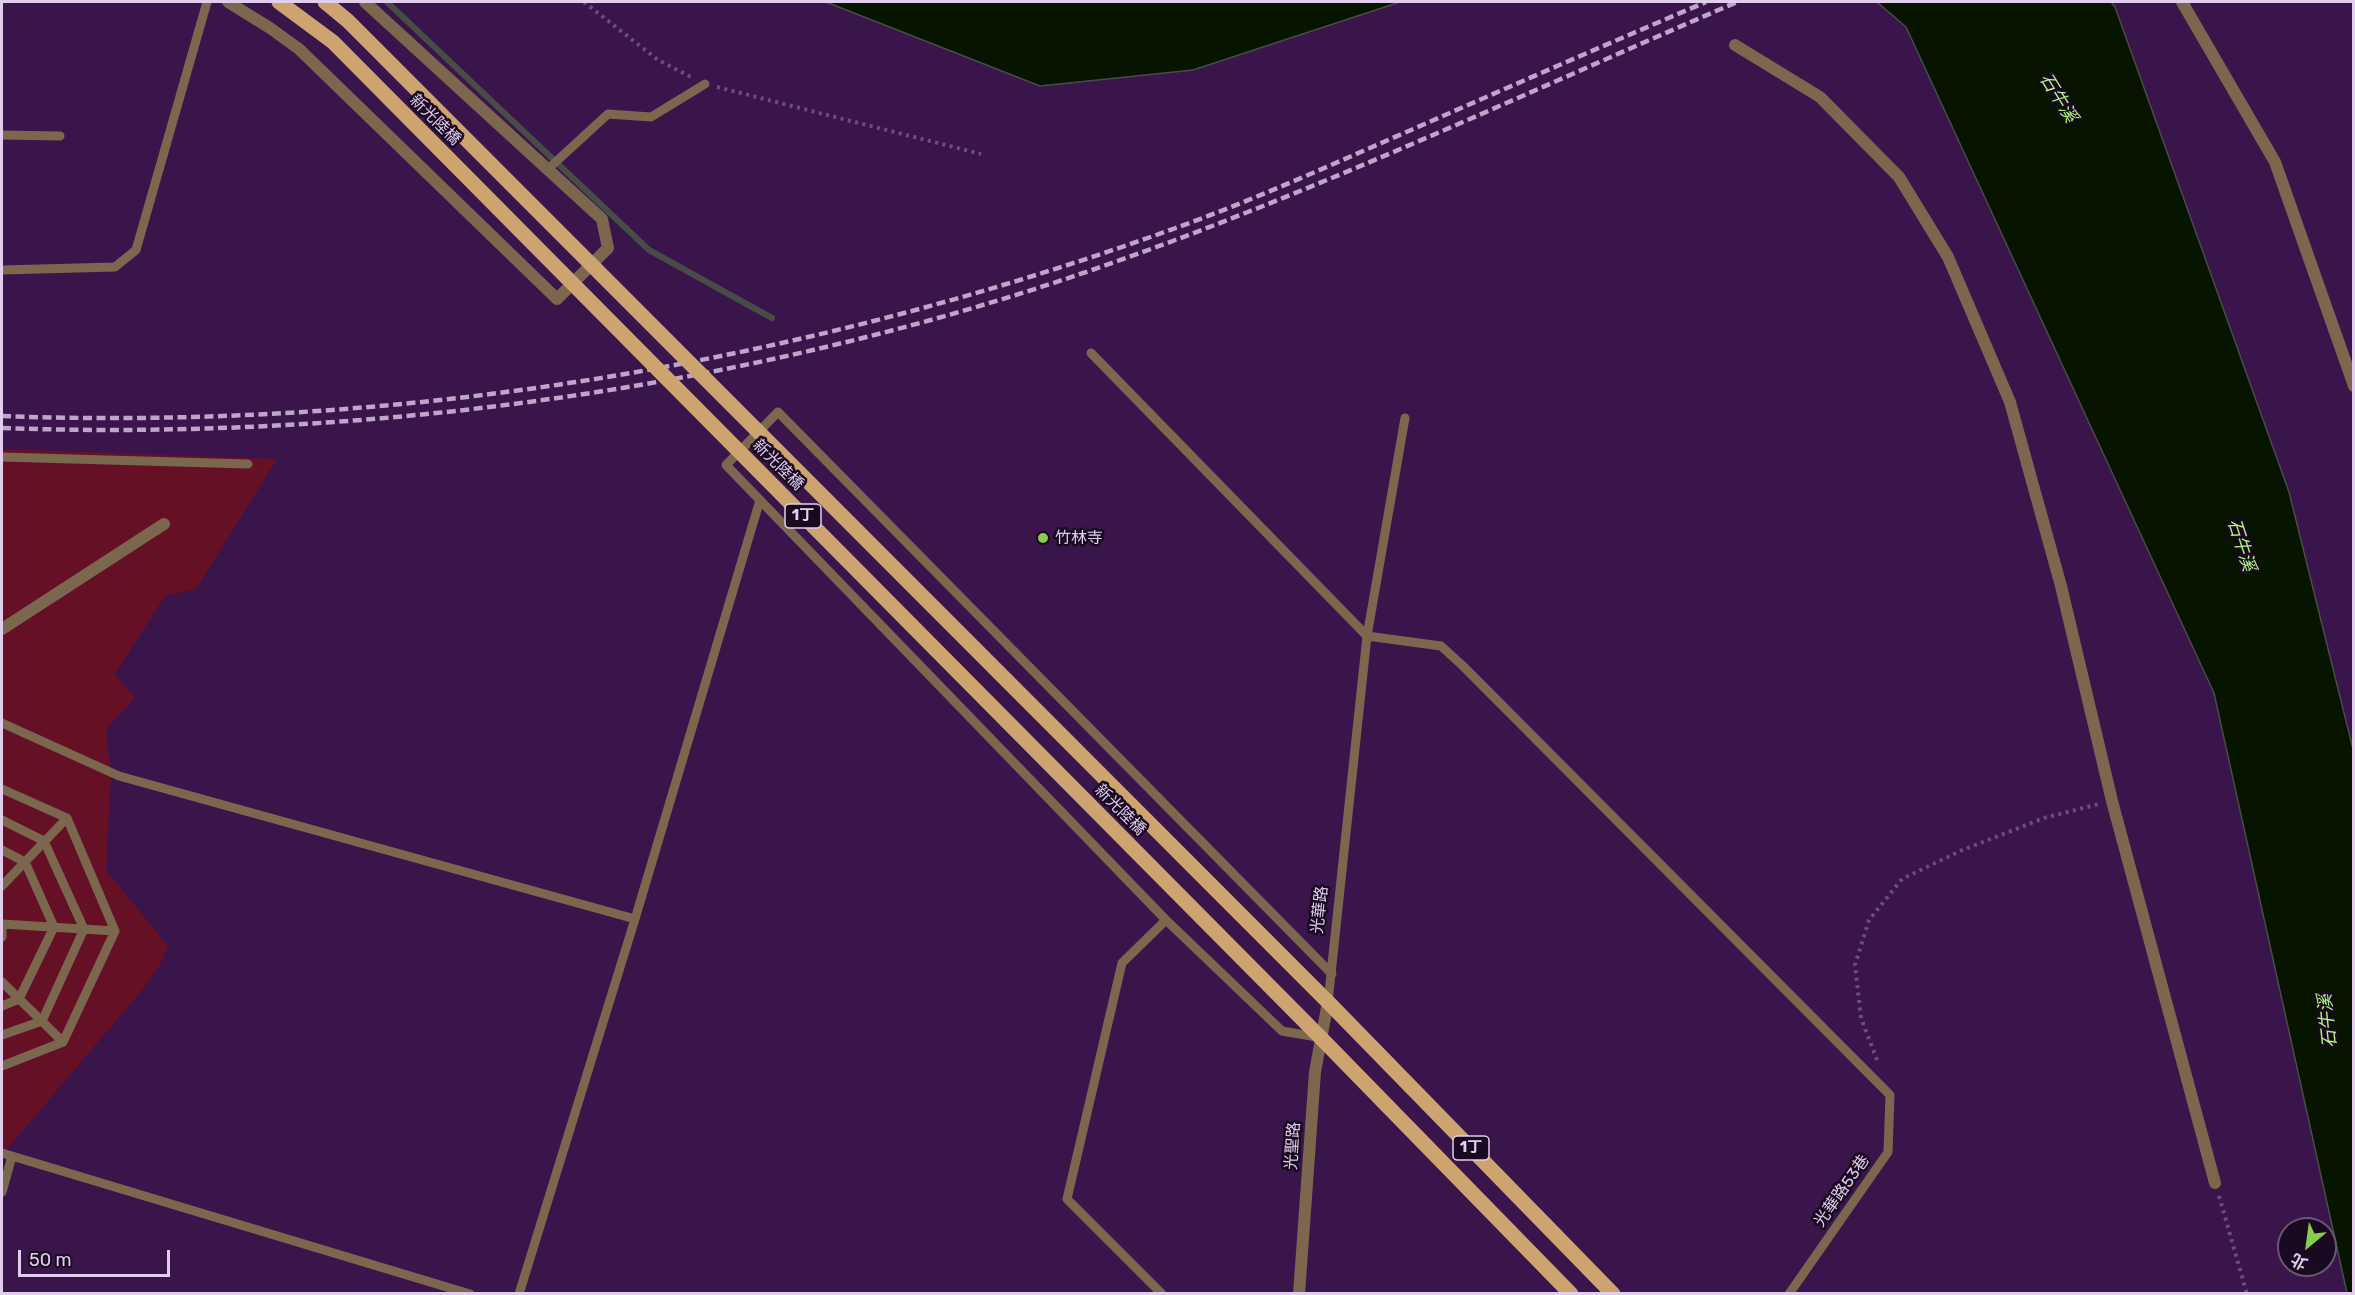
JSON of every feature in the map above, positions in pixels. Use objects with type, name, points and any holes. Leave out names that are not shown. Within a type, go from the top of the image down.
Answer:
[{"type":"main road","name":"新光陸橋","points":[[279,2],[333,42],[1320,1037]]},
{"type":"main road","name":"新光陸橋","points":[[325,2],[357,29],[1328,1002]]},
{"type":"main road","name":"1丁","points":[[1328,1002],[1613,1293]]},
{"type":"main road","name":"1丁","points":[[1320,1037],[1571,1293]]},
{"type":"street","points":[[228,2],[270,28],[299,50],[557,299],[608,248],[602,219],[365,2]]},
{"type":"street","points":[[2182,2],[2275,162],[2354,386]]},
{"type":"street","points":[[1735,45],[1820,98],[1899,177],[1948,257],[2010,402],[2061,586],[2112,801],[2216,1183]]},
{"type":"street","points":[[2,629],[164,524]]},
{"type":"street","name":"光聖路","points":[[1299,1293],[1316,1072],[1320,1037],[1328,1002]]},
{"type":"lane","points":[[2,270],[115,267],[136,250],[207,2]]},
{"type":"lane","points":[[548,169],[608,114],[651,117],[705,84]]},
{"type":"lane","points":[[2,135],[60,136]]},
{"type":"lane","points":[[1091,353],[1367,636]]},
{"type":"lane","points":[[1320,1037],[1282,1030],[1166,920],[726,465],[778,412],[1332,974]]},
{"type":"lane","name":"光華路","points":[[1328,1002],[1367,636],[1405,418]]},
{"type":"lane","points":[[2,457],[248,464]]},
{"type":"lane","points":[[519,1293],[636,919],[760,500]]},
{"type":"lane","name":"光華路53巷","points":[[1367,636],[1441,646],[1464,666],[1890,1095],[1888,1152],[1789,1293]]},
{"type":"lane","points":[[2,723],[119,776],[636,919]]},
{"type":"lane","points":[[2,789],[67,818],[115,931],[63,1042],[2,1066]]},
{"type":"lane","points":[[2,886],[67,818]]},
{"type":"lane","points":[[2,820],[44,841],[84,929],[42,1022],[2,1035]]},
{"type":"lane","points":[[2,850],[25,862],[54,927],[19,999],[2,1006]]},
{"type":"lane","points":[[1162,1293],[1067,1198],[1122,963],[1166,920]]},
{"type":"lane","points":[[2,924],[115,931]]},
{"type":"lane","points":[[2,929],[2,937]]},
{"type":"lane","points":[[2,982],[63,1042]]},
{"type":"lane","points":[[2,1154],[470,1293]]},
{"type":"lane","points":[[2,1192],[12,1156]]},
{"type":"path","points":[[584,2],[658,60],[705,84],[981,154]]},
{"type":"path","points":[[1877,1062],[1861,1018],[1856,965],[1869,920],[1902,879],[1960,851],[2044,818],[2112,801]]},
{"type":"path","points":[[2216,1183],[2247,1293]]},
{"type":"shaded area","points":[[2,449],[277,459],[196,589],[165,596],[115,674],[135,698],[106,729],[111,776],[106,870],[168,946],[161,963],[143,989],[2,1155]]},
{"type":"water","points":[[826,2],[1400,2],[1193,70],[1040,86]]},
{"type":"water","name":"石牛溪","points":[[1877,2],[2111,2],[2115,7],[2289,492],[2353,749],[2353,1293],[2347,1293],[2337,1248],[2337,1217],[2330,1217],[2214,693],[1906,27]]},
{"type":"waterway","points":[[387,2],[649,250],[772,318]]},
{"type":"railway","points":[[2,416],[151,418],[301,412],[449,399],[596,379],[743,351],[888,317],[1031,276],[1203,218],[1706,2]]},
{"type":"railway","points":[[2,428],[139,430],[277,426],[416,415],[554,398],[691,376],[827,347],[961,311],[1092,270],[1256,209],[1417,142],[1737,2]]},
{"type":"place","name":"竹林寺","points":[[1043,538]]}]
